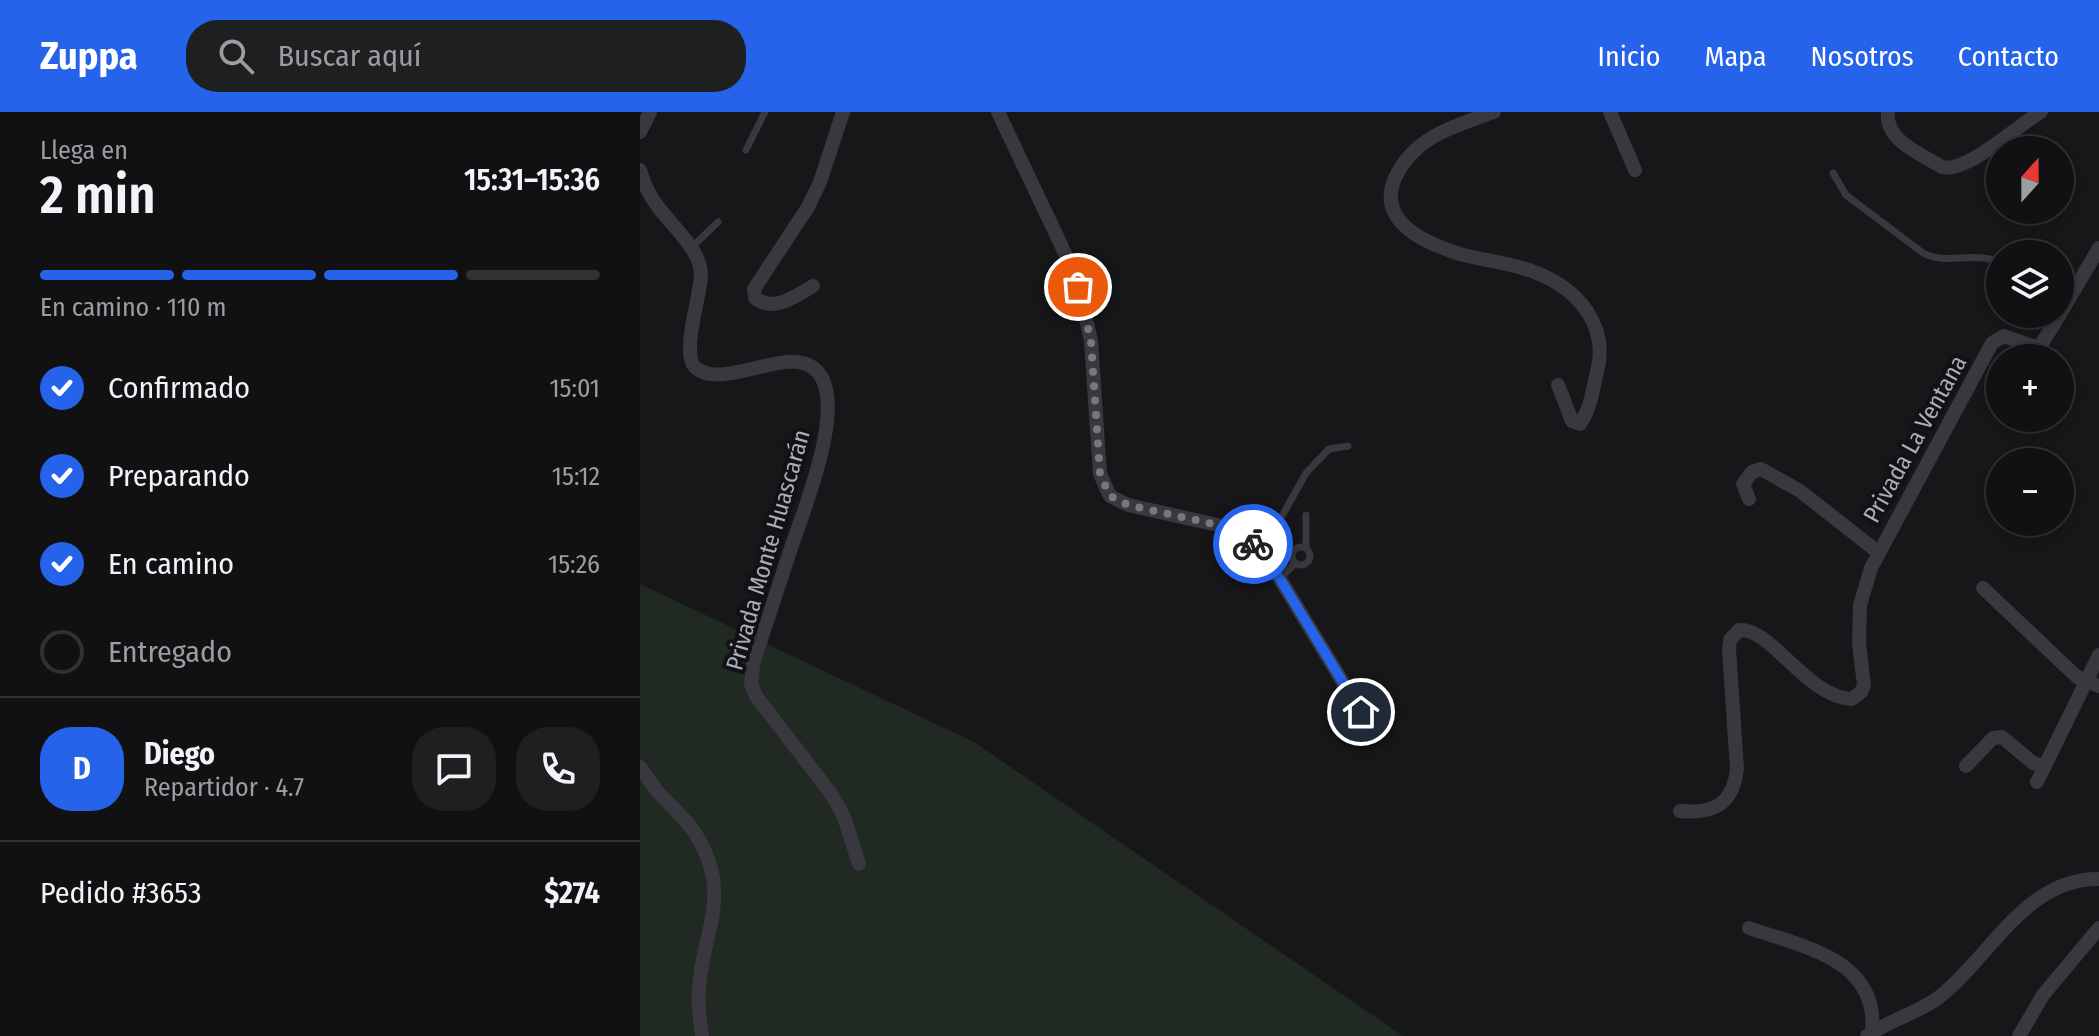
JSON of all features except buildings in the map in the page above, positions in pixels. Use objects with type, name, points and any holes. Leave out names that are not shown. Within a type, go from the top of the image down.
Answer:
[{"type":"street","points":[[640,132],[650,112]]},
{"type":"street","points":[[813,286],[774,306],[764,305],[755,298],[754,289],[808,207],[820,182],[843,112]]},
{"type":"street","points":[[998,112],[1072,268],[1083,305],[1091,341],[1100,474],[1110,496],[1128,505],[1222,526],[1248,539],[1262,552],[1280,579],[1361,712]]},
{"type":"street","points":[[1494,112],[1444,130],[1410,154],[1392,186],[1389,198],[1391,209],[1411,231],[1444,248],[1537,273],[1563,286],[1579,300],[1596,323],[1601,344],[1594,387],[1580,424],[1572,421],[1558,385]]},
{"type":"street","points":[[1610,112],[1635,170]]},
{"type":"street","points":[[1888,112],[1890,130],[1898,139],[1942,167],[1951,169],[2041,112]]},
{"type":"street","name":"Privada Monte Huascarán","points":[[640,170],[657,206],[698,259],[701,273],[689,347],[691,362],[697,369],[714,374],[784,362],[802,362],[819,373],[824,384],[828,410],[821,460],[753,664],[751,684],[764,710],[832,795],[844,817],[859,864]]},
{"type":"street","name":"Privada La Ventana","points":[[2074,287],[2099,248]]},
{"type":"street","name":"Privada La Ventana","points":[[1680,811],[1703,812],[1712,809],[1729,797],[1734,788],[1737,769],[1728,661],[1730,640],[1734,633],[1742,629],[1752,631],[1832,696],[1852,699],[1861,692],[1864,685],[1859,643],[1860,605],[1878,552],[1995,339],[2004,336],[2039,348],[2050,328]]},
{"type":"street","name":"Privada La Ventana","points":[[1749,499],[1743,484],[1752,472],[1761,469],[1800,491],[1878,552]]},
{"type":"street","points":[[1983,588],[2077,677],[2092,683]]},
{"type":"street","points":[[2037,782],[2092,683],[2099,655]]},
{"type":"street","points":[[1966,766],[1993,738],[2002,737],[2033,763],[2045,766]]},
{"type":"street","points":[[640,767],[696,834],[714,883],[714,920],[699,984],[702,1036]]},
{"type":"street","points":[[1869,1034],[1936,999],[2040,897],[2058,886],[2099,879]]},
{"type":"street","points":[[1749,928],[1825,954],[1842,963],[1866,992],[1873,1011],[1869,1034]]},
{"type":"street","points":[[2019,1036],[2043,995],[2099,928]]},
{"type":"lane","points":[[746,150],[765,112]]},
{"type":"lane","points":[[1833,173],[1846,195],[1932,258],[1986,259]]},
{"type":"lane","points":[[690,248],[718,222]]},
{"type":"lane","points":[[1262,552],[1311,467],[1329,449],[1348,446]]},
{"type":"lane","points":[[1280,579],[1295,563],[1303,565],[1309,559],[1306,515]]},
{"type":"shaded area","points":[[640,584],[974,742],[1403,1036],[640,1036]]},
{"type":"way so far","points":[[1078,287],[1091,341],[1100,474],[1110,496],[1128,505],[1222,526],[1253,544]]},
{"type":"route","points":[[1253,544],[1280,579],[1361,712]]}]
